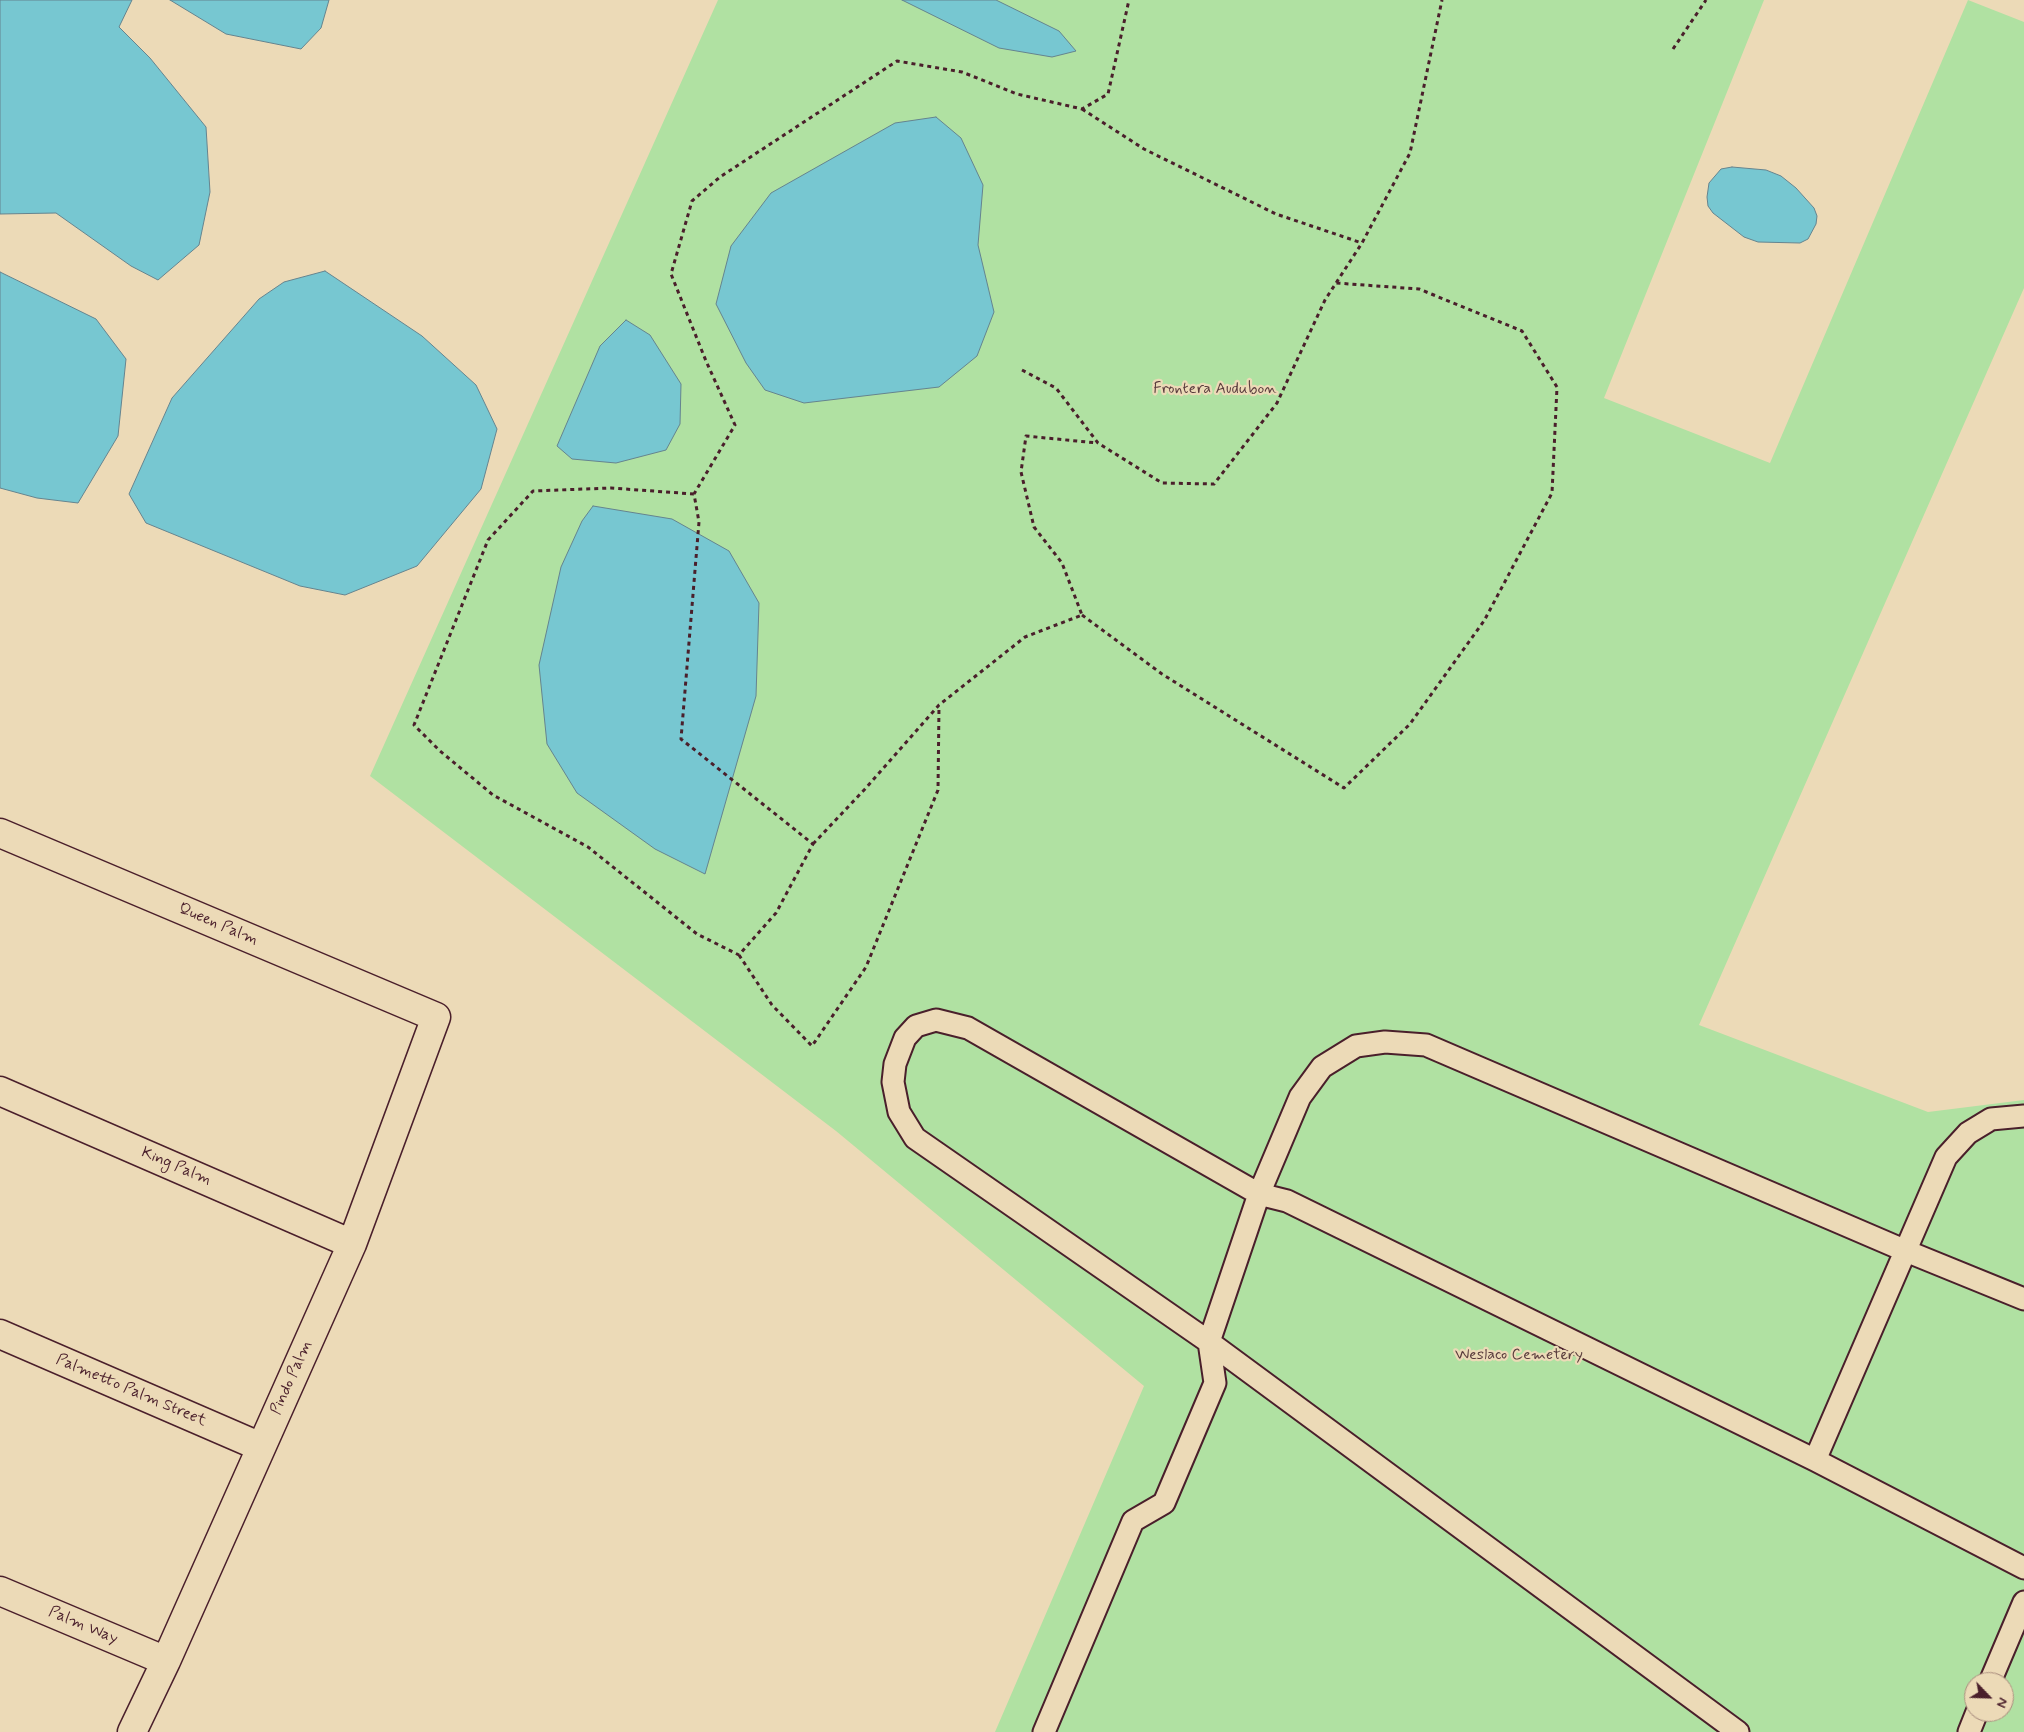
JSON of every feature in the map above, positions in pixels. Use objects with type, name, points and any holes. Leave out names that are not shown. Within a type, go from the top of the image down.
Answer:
[{"type":"street","name":"Queen Palm","points":[[0,833],[436,1017]]},
{"type":"street","name":"Pindo Palm","points":[[132,1732],[166,1661],[352,1244],[436,1017]]},
{"type":"street","name":"King Palm","points":[[0,1091],[352,1244]]},
{"type":"street","name":"Palmetto Palm Street","points":[[0,1334],[261,1447]]},
{"type":"street","name":"Palm Way","points":[[0,1591],[166,1661]]},
{"type":"lane","points":[[1738,1732],[1209,1342],[915,1138],[900,1112],[893,1082],[894,1064],[905,1038],[916,1026],[936,1020],[968,1028],[1259,1194],[1287,1201],[1815,1460],[2024,1568]]},
{"type":"lane","points":[[1044,1732],[1133,1521],[1164,1503],[1214,1383],[1209,1342],[1259,1194],[1300,1097],[1322,1067],[1356,1046],[1385,1042],[1426,1045],[1906,1251],[2024,1299]]},
{"type":"lane","points":[[1815,1460],[1946,1157],[1968,1133],[1991,1119],[2024,1116]]},
{"type":"lane","points":[[1994,1672],[2024,1602]]},
{"type":"path","points":[[1082,109],[1108,94],[1129,0]]},
{"type":"path","points":[[1022,370],[1056,388],[1098,443],[1162,483],[1214,484],[1277,403],[1325,300],[1362,243],[1410,153],[1442,0]]},
{"type":"path","points":[[1673,49],[1706,0]]},
{"type":"path","points":[[813,844],[680,739],[699,522],[694,494],[735,425],[706,361],[671,274],[692,201],[720,177],[897,61],[962,72],[1017,94],[1082,109],[1144,149],[1276,214],[1362,243]]},
{"type":"path","points":[[1098,443],[1026,436],[1021,472],[1034,527],[1062,563],[1082,615],[1162,674],[1344,788],[1410,724],[1484,621],[1552,493],[1557,387],[1522,331],[1420,289],[1336,283]]},
{"type":"path","points":[[694,494],[611,488],[533,491],[488,540],[414,725],[440,751],[493,795],[588,847],[697,934],[739,956],[772,1005],[812,1046],[866,968],[938,790],[939,706]]},
{"type":"path","points":[[739,956],[776,913],[813,844],[939,706],[1025,637],[1082,615]]},
{"type":"green space","points":[[718,0],[1764,0],[1604,398],[1770,463],[1968,0],[2024,22],[2024,288],[1699,1025],[1928,1112],[2024,1100],[2024,1732],[995,1732],[1144,1386],[836,1131],[370,776]]},
{"type":"water","points":[[0,0],[132,0],[119,27],[150,58],[206,127],[210,192],[199,245],[158,280],[131,266],[56,213],[0,214]]},
{"type":"water","points":[[170,0],[329,0],[321,28],[301,49],[226,34]]},
{"type":"water","points":[[902,0],[996,0],[1059,31],[1076,51],[1052,57],[999,48]]},
{"type":"water","points":[[936,117],[961,138],[983,185],[978,245],[994,312],[977,356],[939,387],[804,403],[765,390],[746,363],[716,304],[731,246],[771,193],[895,123]]},
{"type":"water","points":[[1732,167],[1766,170],[1781,176],[1796,188],[1814,208],[1817,216],[1816,224],[1808,239],[1800,243],[1758,242],[1744,237],[1713,213],[1708,206],[1709,183],[1721,169]]},
{"type":"water","points":[[325,271],[422,336],[476,385],[497,429],[481,489],[417,566],[345,595],[300,586],[146,523],[129,494],[172,398],[259,299],[284,282]]},
{"type":"water","points":[[0,272],[96,319],[126,359],[118,436],[78,503],[37,498],[0,488]]},
{"type":"water","points":[[626,320],[650,335],[681,384],[680,424],[666,450],[616,463],[572,459],[557,446],[600,346]]},
{"type":"water","points":[[593,506],[672,519],[729,551],[759,603],[756,696],[705,874],[655,849],[577,793],[547,744],[539,665],[561,567],[582,521]]},
{"type":"park label","name":"Frontera Audubon","points":[[1215,390]]},
{"type":"park label","name":"Weslaco Cemetery","points":[[1519,1356]]}]
